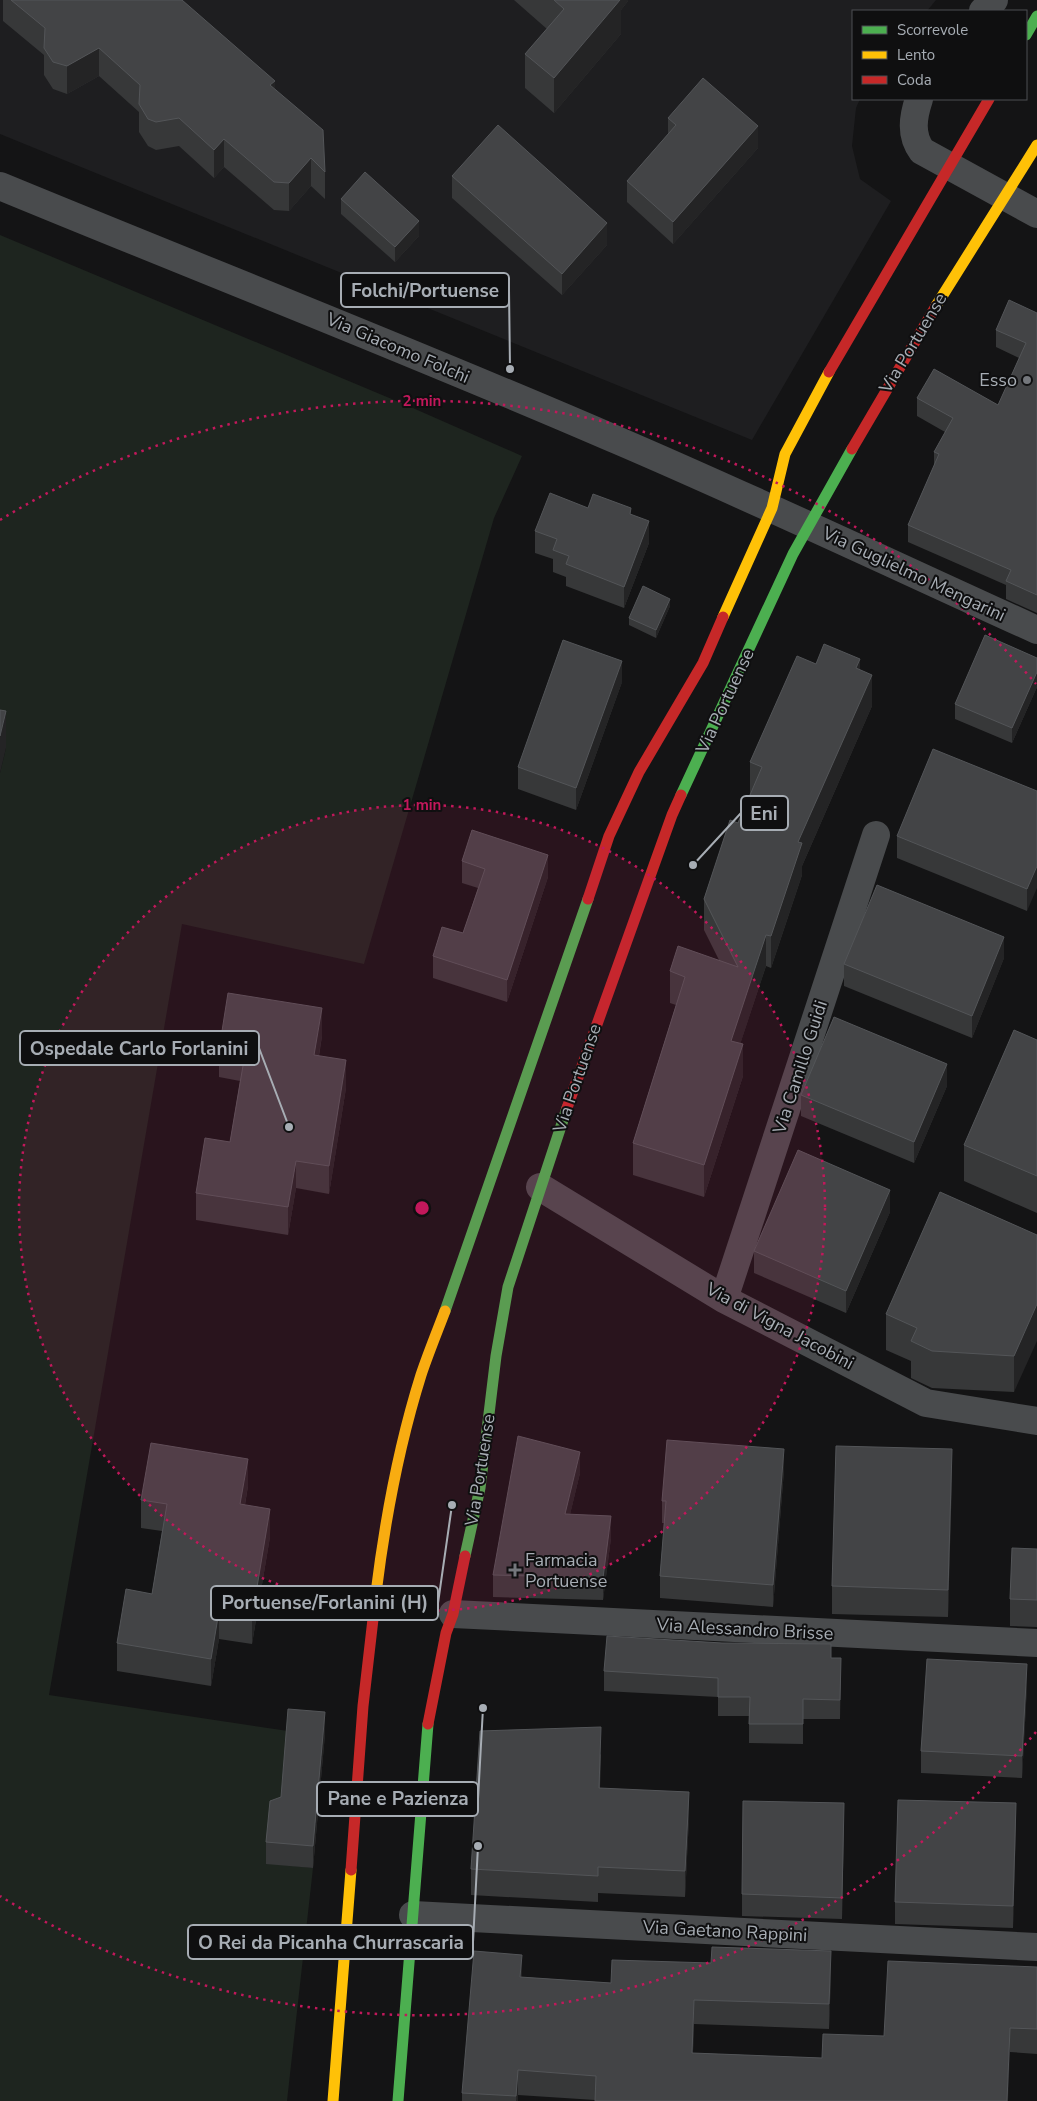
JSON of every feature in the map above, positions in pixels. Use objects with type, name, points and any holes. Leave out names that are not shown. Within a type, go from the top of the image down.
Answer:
[{"type":"main road","points":[[1027,33],[1037,16]]},
{"type":"main road","name":"Via Portuense","points":[[398,2101],[429,1716],[446,1633],[452,1614],[480,1488],[496,1356],[508,1287],[582,1062],[672,815],[790,517],[785,454],[811,403],[988,100]]},
{"type":"main road","name":"Via Portuense","points":[[333,2101],[362,1716],[380,1554],[400,1455],[420,1376],[482,1204],[609,836],[639,772],[790,517],[942,294],[1037,146]]},
{"type":"street","points":[[984,10],[994,0]]},
{"type":"street","points":[[920,100],[913,127],[916,142],[922,151],[973,181],[1037,214]]},
{"type":"street","name":"Via Giacomo Folchi","points":[[0,186],[583,426],[790,517]]},
{"type":"street","name":"Via Guglielmo Mengarini","points":[[790,517],[1037,630]]},
{"type":"street","name":"Via Camillo Guidi","points":[[724,1298],[876,835]]},
{"type":"street","name":"Via di Vigna Jacobini","points":[[540,1187],[724,1298],[926,1403],[1034,1414]]},
{"type":"street","name":"Via Alessandro Brisse","points":[[452,1614],[1037,1643]]},
{"type":"street","name":"Via Gaetano Rappini","points":[[413,1915],[1037,1947]]},
{"type":"shaded area","points":[[0,0],[936,0],[928,10],[852,10],[852,100],[860,100],[856,108],[852,146],[860,179],[891,201],[752,440],[0,134]]},
{"type":"shaded area","points":[[0,235],[406,405],[522,456],[494,518],[364,964],[182,924],[49,1695],[288,1731],[281,1819],[266,1863],[313,1868],[287,2101],[0,2101],[0,773],[6,748],[0,747]]},
{"type":"building","points":[[11,0],[182,0],[275,81],[270,85],[323,130],[325,172],[311,158],[289,183],[274,182],[224,139],[214,150],[179,118],[156,122],[148,119],[139,104],[140,85],[99,48],[67,66],[53,62],[44,48],[45,28]]},
{"type":"building","points":[[554,0],[620,0],[554,78],[525,54],[564,9]]},
{"type":"building","points":[[703,78],[758,126],[673,222],[627,181],[676,125],[668,118]]},
{"type":"building","points":[[498,125],[607,223],[562,274],[452,176]]},
{"type":"building","points":[[365,172],[419,221],[395,247],[341,199]]},
{"type":"building","points":[[1009,300],[1037,313],[1037,595],[1006,581],[1011,570],[908,525],[939,454],[934,452],[953,418],[917,398],[934,369],[998,405],[1026,343],[996,330]]},
{"type":"building","points":[[550,493],[588,508],[593,494],[631,508],[630,514],[649,521],[624,587],[566,564],[569,556],[553,550],[557,539],[535,531]]},
{"type":"building","points":[[643,586],[670,599],[656,630],[629,618]]},
{"type":"building","points":[[985,635],[1037,658],[1037,672],[1012,728],[955,704]]},
{"type":"building","points":[[563,640],[622,661],[576,788],[518,767]]},
{"type":"building","points":[[824,644],[860,659],[856,668],[872,675],[798,842],[802,843],[771,936],[766,935],[731,1041],[743,1044],[704,1165],[633,1143],[685,977],[670,971],[678,946],[738,967],[704,899],[730,820],[738,823],[762,767],[750,762],[797,656],[816,664]]},
{"type":"building","points":[[0,710],[6,711],[0,736]]},
{"type":"building","points":[[933,749],[1037,791],[1037,866],[1027,889],[897,836]]},
{"type":"building","points":[[472,830],[548,855],[507,980],[433,956],[442,927],[463,933],[485,869],[462,861]]},
{"type":"building","points":[[877,885],[1004,937],[972,1016],[844,964]]},
{"type":"building","points":[[228,993],[322,1008],[314,1055],[346,1060],[329,1166],[296,1161],[288,1207],[196,1193],[205,1138],[230,1142],[245,1054],[219,1050]]},
{"type":"building","points":[[834,1017],[947,1064],[914,1142],[801,1095]]},
{"type":"building","points":[[1014,1030],[1037,1040],[1037,1176],[964,1145]]},
{"type":"building","points":[[798,1150],[890,1190],[846,1291],[754,1251]]},
{"type":"building","points":[[940,1192],[1037,1235],[1037,1304],[1014,1356],[932,1351],[911,1341],[917,1328],[886,1314]]},
{"type":"building","points":[[518,1436],[580,1452],[565,1514],[611,1516],[603,1578],[493,1575]]},
{"type":"building","points":[[667,1440],[784,1449],[773,1585],[660,1576],[666,1501],[662,1501]]},
{"type":"building","points":[[151,1443],[248,1459],[240,1504],[270,1509],[252,1617],[219,1611],[211,1659],[117,1643],[126,1589],[152,1594],[167,1504],[141,1500]]},
{"type":"building","points":[[836,1446],[952,1449],[948,1590],[832,1586]]},
{"type":"building","points":[[1012,1548],[1037,1549],[1037,1600],[1010,1599]]},
{"type":"building","points":[[607,1636],[722,1643],[831,1644],[831,1658],[841,1658],[840,1700],[803,1699],[803,1724],[749,1724],[750,1697],[718,1697],[718,1678],[604,1671]]},
{"type":"building","points":[[927,1659],[1027,1664],[1022,1756],[921,1751]]},
{"type":"building","points":[[288,1709],[325,1712],[313,1846],[266,1842],[270,1801],[281,1797]]},
{"type":"building","points":[[601,1727],[599,1788],[689,1792],[685,1871],[598,1867],[598,1876],[471,1869],[480,1731]]},
{"type":"building","points":[[898,1800],[1016,1803],[1013,1906],[895,1902]]},
{"type":"building","points":[[743,1801],[844,1803],[842,1898],[742,1894]]},
{"type":"building","points":[[712,1947],[831,1951],[829,2004],[694,2000],[692,2053],[822,2058],[823,2034],[884,2036],[888,1961],[1037,1967],[1037,2029],[1010,2028],[1007,2101],[595,2101],[596,2076],[518,2070],[516,2096],[462,2093],[474,1951],[522,1955],[520,1977],[611,1983],[612,1960],[711,1963]]},
{"type":"traffic: fast","points":[[1027,33],[1037,16]]},
{"type":"traffic: fast","points":[[681,795],[793,554],[852,449]]},
{"type":"traffic: fast","points":[[445,1311],[588,899]]},
{"type":"traffic: fast","points":[[465,1556],[480,1488],[496,1356],[508,1287],[567,1108]]},
{"type":"traffic: fast","points":[[398,2101],[428,1724]]},
{"type":"traffic: slow","points":[[936,306],[1037,145]]},
{"type":"traffic: slow","points":[[723,617],[772,508],[785,454],[829,372]]},
{"type":"traffic: slow","points":[[376,1593],[388,1510],[399,1455],[421,1375],[445,1311]]},
{"type":"traffic: slow","points":[[333,2101],[351,1870]]},
{"type":"traffic: jam","points":[[829,372],[988,100]]},
{"type":"traffic: jam","points":[[852,449],[936,306]]},
{"type":"traffic: jam","points":[[588,899],[609,836],[639,772],[703,663],[723,617]]},
{"type":"traffic: jam","points":[[567,1108],[672,815],[681,795]]},
{"type":"traffic: jam","points":[[428,1724],[446,1633],[453,1614],[465,1556]]},
{"type":"traffic: jam","points":[[351,1870],[363,1706],[376,1593]]},
{"type":"place","name":"Folchi/Portuense","points":[[510,369]]},
{"type":"place","name":"Esso","points":[[1027,380]]},
{"type":"place","name":"Eni","points":[[693,865]]},
{"type":"place","name":"Ospedale Carlo Forlanini","points":[[289,1127]]},
{"type":"place","name":"Portuense/Forlanini (H)","points":[[452,1505]]},
{"type":"place","name":"Farmacia Portuense","points":[[515,1570]]},
{"type":"place","name":"Pane e Pazienza","points":[[483,1708]]},
{"type":"place","name":"O Rei da Picanha Churrascaria","points":[[478,1846]]}]
